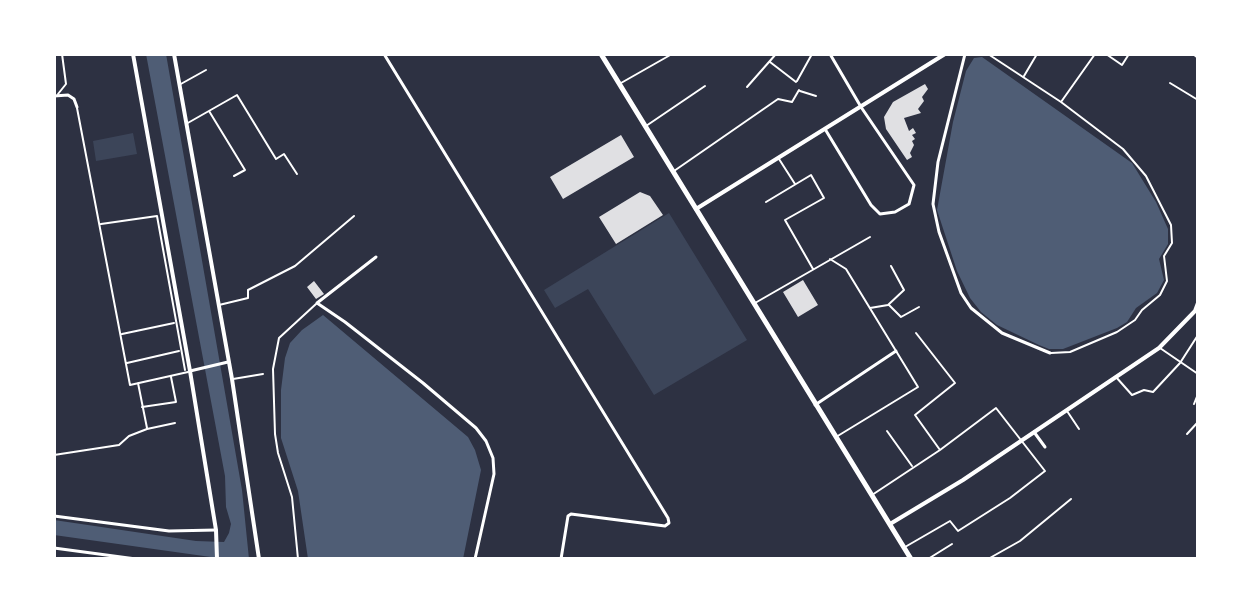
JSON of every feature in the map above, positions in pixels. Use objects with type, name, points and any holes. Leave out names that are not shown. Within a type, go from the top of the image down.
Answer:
[{"type":"main road","points":[[603,55],[911,559]]},
{"type":"street","points":[[133,54],[190,371],[216,530],[217,559]]},
{"type":"street","points":[[174,54],[225,363],[232,379],[259,559]]},
{"type":"street","points":[[384,54],[668,518],[669,523],[665,526],[571,514],[568,516],[561,559]]},
{"type":"street","points":[[825,129],[871,205],[880,214],[895,212],[909,204],[914,185],[861,107],[830,54]]},
{"type":"street","points":[[696,209],[945,54]]},
{"type":"street","points":[[965,54],[938,162],[933,204],[935,220],[961,293],[971,308],[1002,333],[1050,353]]},
{"type":"street","points":[[56,96],[68,95],[77,107]]},
{"type":"street","points":[[376,257],[317,303],[423,383],[476,428],[486,441],[493,458],[494,474],[475,559]]},
{"type":"street","points":[[889,524],[963,480],[1159,348],[1195,311],[1198,303]]},
{"type":"street","points":[[815,405],[896,351]]},
{"type":"street","points":[[190,371],[225,363]]},
{"type":"street","points":[[1034,432],[1045,447]]},
{"type":"street","points":[[54,516],[169,531],[216,530]]},
{"type":"street","points":[[54,548],[136,559]]},
{"type":"street","points":[[69,559],[70,550]]},
{"type":"lane","points":[[56,96],[66,84],[62,54]]},
{"type":"lane","points":[[619,85],[672,54]]},
{"type":"lane","points":[[747,87],[776,54]]},
{"type":"lane","points":[[796,82],[812,54]]},
{"type":"lane","points":[[991,54],[1061,102],[1138,164],[1171,225],[1172,236],[1164,256],[1165,289],[1135,320],[1117,332],[1070,352],[1050,353]]},
{"type":"lane","points":[[1024,77],[1037,54]]},
{"type":"lane","points":[[1061,102],[1095,54]]},
{"type":"lane","points":[[1106,54],[1122,65],[1129,54]]},
{"type":"lane","points":[[1193,54],[1198,58]]},
{"type":"lane","points":[[770,62],[796,82],[799,90]]},
{"type":"lane","points":[[179,85],[206,70]]},
{"type":"lane","points":[[1170,83],[1198,100]]},
{"type":"lane","points":[[645,127],[705,86]]},
{"type":"lane","points":[[799,90],[816,96]]},
{"type":"lane","points":[[673,171],[778,99],[792,102],[799,90]]},
{"type":"lane","points":[[186,124],[237,95],[276,159],[284,154],[297,174]]},
{"type":"lane","points":[[77,107],[130,385],[190,371],[181,351],[157,216],[100,224]]},
{"type":"lane","points":[[209,110],[245,170],[234,176]]},
{"type":"lane","points":[[778,158],[796,184]]},
{"type":"lane","points":[[766,202],[811,175],[824,198],[785,220],[813,269]]},
{"type":"lane","points":[[218,306],[248,298],[248,290],[295,266],[354,216]]},
{"type":"lane","points":[[754,304],[870,237]]},
{"type":"lane","points":[[830,259],[846,269],[918,387],[835,438]]},
{"type":"lane","points":[[870,308],[888,305],[904,290],[891,266]]},
{"type":"lane","points":[[298,559],[292,497],[275,434],[273,369],[279,338],[317,303]]},
{"type":"lane","points":[[888,305],[901,317],[919,307]]},
{"type":"lane","points":[[121,334],[176,322]]},
{"type":"lane","points":[[916,333],[955,383],[915,415],[940,450]]},
{"type":"lane","points":[[1116,377],[1132,395],[1144,390],[1153,392],[1180,363],[1198,335]]},
{"type":"lane","points":[[1159,348],[1198,374]]},
{"type":"lane","points":[[126,363],[181,351]]},
{"type":"lane","points":[[232,379],[263,374]]},
{"type":"lane","points":[[142,407],[176,402],[170,375]]},
{"type":"lane","points":[[138,383],[147,429]]},
{"type":"lane","points":[[1194,404],[1198,394]]},
{"type":"lane","points":[[871,495],[940,450],[996,408],[1045,471],[958,531],[950,521],[904,548]]},
{"type":"lane","points":[[1066,410],[1079,429]]},
{"type":"lane","points":[[1187,434],[1198,422]]},
{"type":"lane","points":[[54,455],[119,445],[129,436],[175,423]]},
{"type":"lane","points":[[887,431],[912,467]]},
{"type":"lane","points":[[988,559],[1020,541],[1071,499]]},
{"type":"lane","points":[[928,559],[952,544]]},
{"type":"shaded area","points":[[146,54],[166,54],[242,490],[249,559],[225,559],[54,535],[54,520],[196,541],[224,542],[231,524],[226,507],[225,476]]},
{"type":"shaded area","points":[[982,57],[1132,163],[1168,229],[1168,244],[1159,259],[1164,280],[1157,293],[1136,308],[1127,322],[1117,328],[1063,349],[1039,345],[997,325],[981,312],[970,298],[957,271],[937,210],[966,71],[974,58]]},
{"type":"shaded area","points":[[133,133],[137,154],[96,161],[93,141]]},
{"type":"shaded area","points":[[669,213],[747,340],[654,395],[588,289],[555,308],[544,290]]},
{"type":"shaded area","points":[[323,315],[468,437],[481,470],[463,559],[308,559],[298,491],[281,438],[281,390],[290,343]]},
{"type":"building","points":[[925,84],[928,89],[918,109],[921,113],[904,118],[909,131],[913,128],[916,133],[912,135],[915,139],[910,153],[912,157],[907,160],[886,129],[884,117],[893,102]]},
{"type":"building","points":[[621,135],[634,157],[563,199],[550,177]]},
{"type":"building","points":[[640,192],[650,196],[663,215],[616,244],[599,217]]},
{"type":"building","points":[[803,280],[818,305],[798,317],[783,292]]},
{"type":"building","points":[[314,281],[324,294],[316,299],[307,287]]}]
